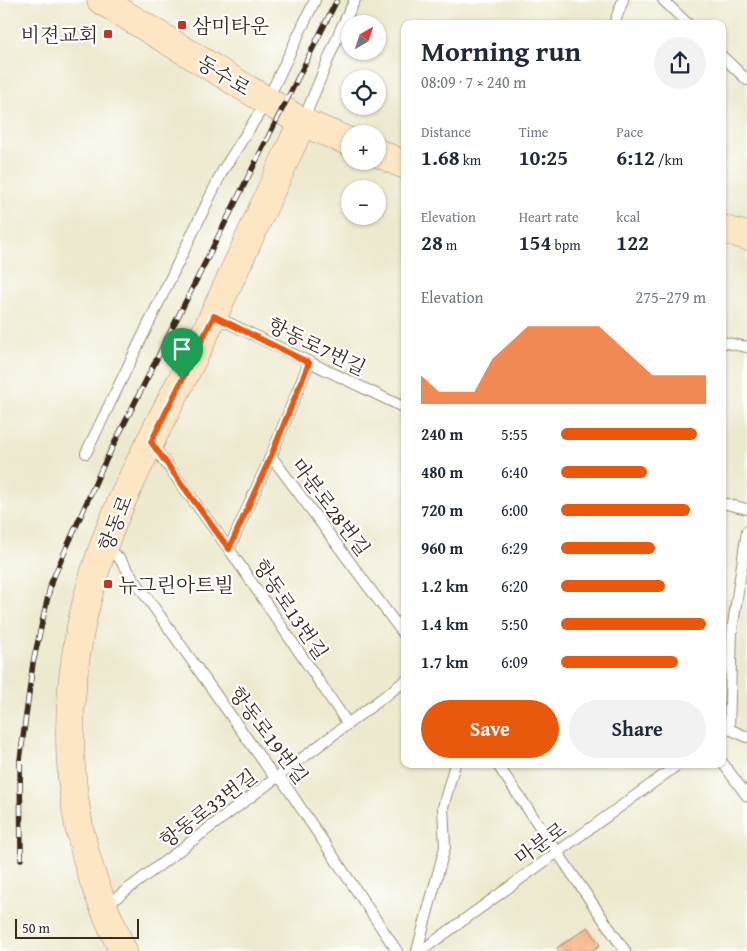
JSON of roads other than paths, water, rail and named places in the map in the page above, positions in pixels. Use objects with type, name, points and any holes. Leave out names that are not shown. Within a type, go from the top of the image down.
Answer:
[{"type":"street","name":"동수로","points":[[101,0],[302,122],[341,138]]},
{"type":"street","name":"항동로","points":[[123,951],[103,908],[86,854],[75,795],[71,736],[71,691],[77,644],[104,547],[117,512],[214,316],[302,122]]},
{"type":"street","points":[[386,157],[401,163]]},
{"type":"street","points":[[726,230],[747,236]]},
{"type":"lane","points":[[86,453],[223,170],[267,101],[315,0]]},
{"type":"lane","points":[[302,122],[342,26],[355,0]]},
{"type":"lane","points":[[616,20],[623,0]]},
{"type":"lane","points":[[663,0],[684,20]]},
{"type":"lane","points":[[726,60],[747,80]]},
{"type":"lane","name":"항동로7번길","points":[[214,316],[401,406]]},
{"type":"lane","points":[[726,343],[747,347]]},
{"type":"lane","name":"마분로28번길","points":[[309,363],[271,456],[401,631]]},
{"type":"lane","name":"항동로13번길","points":[[151,442],[229,549],[348,724]]},
{"type":"lane","points":[[229,549],[271,456]]},
{"type":"lane","points":[[726,504],[747,509]]},
{"type":"lane","points":[[747,531],[744,567],[732,631],[726,730],[747,737]]},
{"type":"lane","name":"항동로19번길","points":[[104,547],[119,558],[276,778],[282,780],[397,951]]},
{"type":"lane","name":"항동로33번길","points":[[103,908],[401,684]]},
{"type":"lane","points":[[726,767],[747,796]]},
{"type":"lane","points":[[417,951],[446,847],[443,807],[454,768]]},
{"type":"lane","points":[[500,768],[625,951]]},
{"type":"lane","name":"마분로","points":[[421,951],[673,768]]},
{"type":"railway","points":[[21,859],[20,760],[33,663],[51,583],[101,470],[337,0]]},
{"type":"place","name":"삼미타운","points":[[182,25]]},
{"type":"place","name":"비젼교회","points":[[108,34]]},
{"type":"place","name":"뉴그린아트빌","points":[[108,584]]}]
